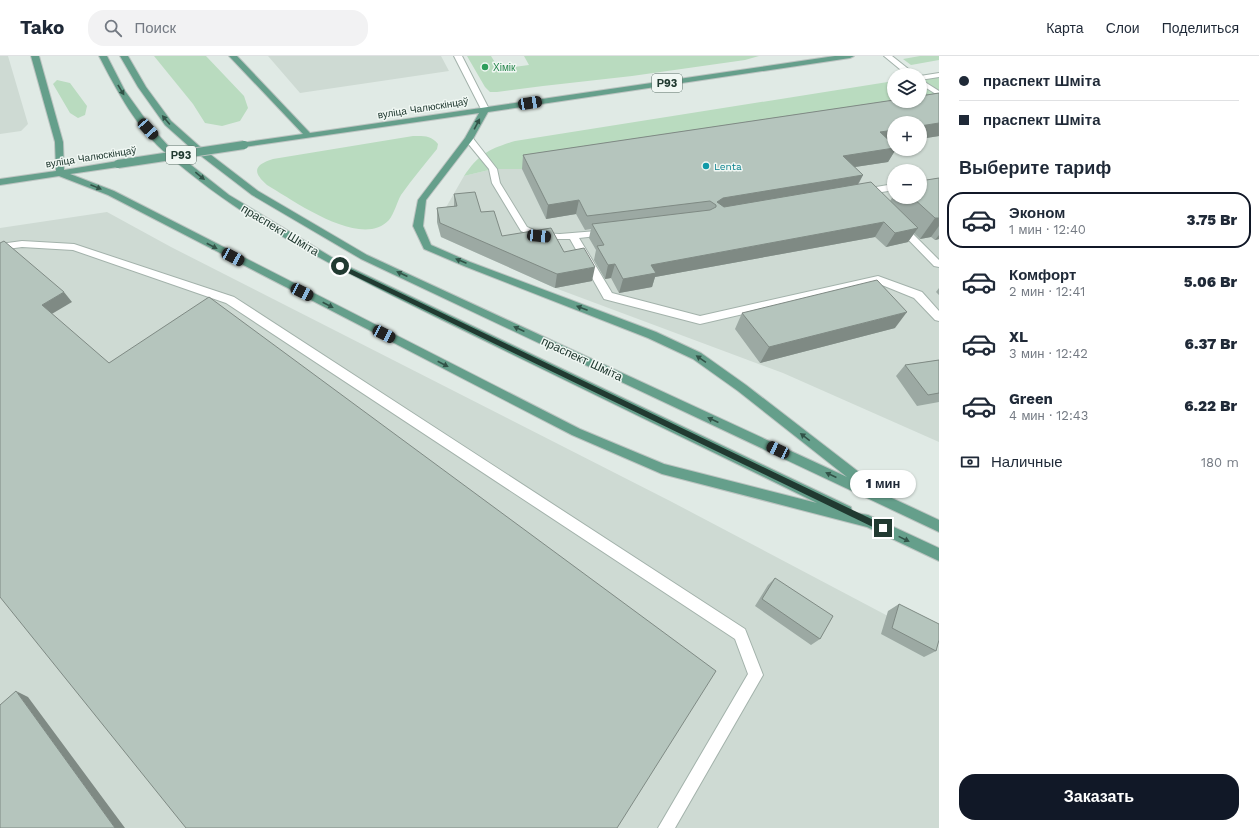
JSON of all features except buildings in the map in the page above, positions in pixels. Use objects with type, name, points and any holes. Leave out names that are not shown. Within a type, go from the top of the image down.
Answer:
[{"type":"main road","points":[[35,56],[59,142],[60,173],[111,193],[597,441],[662,469],[869,522]]},
{"type":"main road","name":"праспект Шміта","points":[[103,56],[121,91],[148,129],[169,152],[226,197],[340,266],[939,555]]},
{"type":"main road","name":"праспект Шміта","points":[[124,56],[142,87],[168,123],[194,147],[255,193],[364,257],[939,526]]},
{"type":"main road","points":[[233,56],[309,136]]},
{"type":"main road","name":"вуліца Чалюскінцаў","points":[[0,182],[850,56]]},
{"type":"main road","points":[[485,109],[469,139],[422,200],[418,226],[427,247],[467,264],[652,335],[697,356],[742,388],[892,504]]},
{"type":"street","points":[[458,56],[485,109]]},
{"type":"street","points":[[888,56],[903,68]]},
{"type":"street","points":[[927,78],[939,75]]},
{"type":"street","points":[[927,85],[939,94]]},
{"type":"street","points":[[469,139],[493,169],[496,183],[524,230],[539,236],[560,237],[612,232]]},
{"type":"street","points":[[877,203],[862,192],[887,188]]},
{"type":"street","points":[[894,219],[937,264],[939,263]]},
{"type":"street","points":[[573,236],[608,296],[700,320],[878,279],[918,295],[939,317]]},
{"type":"street","points":[[0,247],[22,244],[74,247],[230,300],[740,634],[756,675],[666,828]]},
{"type":"shaded area","points":[[0,56],[8,56],[28,124],[21,131],[0,134]]},
{"type":"shaded area","points":[[268,56],[441,56],[449,71],[300,93]]},
{"type":"shaded area","points":[[939,106],[939,442],[783,373],[555,288],[441,237],[437,223],[464,176],[493,169],[522,169]]},
{"type":"shaded area","points":[[107,212],[171,247],[672,502],[939,643],[939,828],[0,828],[0,228]]},
{"type":"green space","points":[[154,56],[206,56],[244,96],[248,108],[240,121],[222,126],[205,123],[193,104]]},
{"type":"green space","points":[[467,56],[491,56],[499,69],[529,65],[524,56],[759,56],[745,60],[632,76],[490,92],[485,87]]},
{"type":"green space","points":[[920,56],[939,56],[939,60],[911,65],[903,59]]},
{"type":"green space","points":[[939,74],[939,106],[927,108],[927,76]]},
{"type":"green space","points":[[57,80],[70,83],[87,106],[85,115],[78,118],[70,113],[53,84]]},
{"type":"green space","points":[[887,82],[887,108],[926,108],[522,169],[493,169],[464,176],[475,162],[485,153],[515,141]]},
{"type":"green space","points":[[413,136],[433,139],[438,144],[437,149],[401,195],[389,220],[377,228],[362,229],[345,226],[327,219],[310,211],[267,185],[257,173],[259,166],[273,159]]},
{"type":"place","name":"Хімік","points":[[485,67]]},
{"type":"place","name":"Lenta","points":[[706,166]]},
{"type":"route","points":[[340,266],[883,528]]}]
